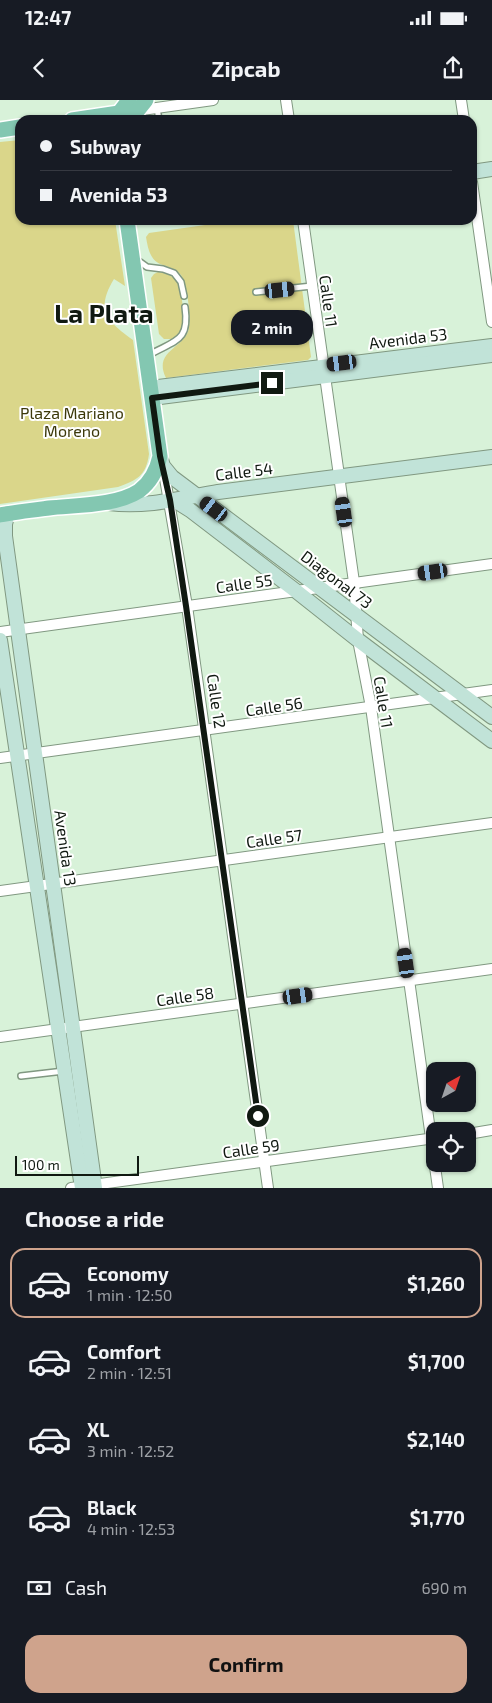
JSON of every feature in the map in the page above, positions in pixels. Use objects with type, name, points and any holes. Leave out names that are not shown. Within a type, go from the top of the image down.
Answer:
[{"type":"main road","points":[[99,115],[132,109]]},
{"type":"main road","points":[[0,130],[15,128]]},
{"type":"main road","points":[[477,171],[492,169]]},
{"type":"main road","name":"Calle 12","points":[[128,225],[161,461]]},
{"type":"main road","name":"Avenida 53","points":[[151,393],[324,371],[492,346]]},
{"type":"main road","name":"Avenida 53","points":[[324,371],[492,355]]},
{"type":"main road","name":"Calle 54","points":[[4,514],[104,502],[129,505],[172,500],[196,495],[492,457]]},
{"type":"main road","points":[[104,502],[132,495],[143,488],[161,461]]},
{"type":"main road","name":"Diagonal 73","points":[[161,461],[172,477],[492,717]]},
{"type":"main road","name":"Diagonal 73","points":[[172,500],[190,510],[492,741]]},
{"type":"main road","name":"Avenida 13","points":[[4,514],[4,529],[73,1027],[85,1187]]},
{"type":"main road","points":[[0,640],[64,1070],[85,1187]]},
{"type":"street","points":[[132,109],[213,100]]},
{"type":"street","points":[[286,100],[288,115]]},
{"type":"street","points":[[461,100],[463,115]]},
{"type":"street","points":[[477,217],[492,322]]},
{"type":"street","name":"Calle 11","points":[[304,225],[354,582],[358,640],[370,708],[430,1122]]},
{"type":"street","name":"Calle 12","points":[[161,461],[172,500],[268,1188]]},
{"type":"street","name":"Calle 55","points":[[0,632],[492,564]]},
{"type":"street","name":"Calle 56","points":[[0,758],[492,690]]},
{"type":"street","name":"Calle 57","points":[[0,891],[492,823]]},
{"type":"street","name":"Calle 58","points":[[0,1037],[492,969]]},
{"type":"street","points":[[476,1133],[492,1130]]},
{"type":"street","name":"Calle 59","points":[[85,1187],[426,1140]]},
{"type":"street","name":"Calle 11","points":[[436,1172],[438,1188]]},
{"type":"lane","points":[[132,109],[146,115]]},
{"type":"lane","points":[[132,257],[147,267],[163,269],[174,273],[181,282],[184,296]]},
{"type":"lane","points":[[486,280],[492,270]]},
{"type":"lane","points":[[256,292],[312,286]]},
{"type":"lane","points":[[146,357],[181,337],[186,327],[185,307]]},
{"type":"lane","points":[[21,1076],[64,1070]]},
{"type":"green space","name":"Plaza Mariano Moreno","points":[[15,140],[15,225],[116,225],[125,286],[114,279],[105,299],[105,307],[107,314],[116,327],[133,340],[149,454],[143,472],[130,482],[118,487],[0,504],[0,142]]},
{"type":"green space","points":[[205,225],[294,225],[311,357],[308,360],[166,378],[163,361],[183,340],[189,327],[188,299],[185,284],[180,274],[152,258],[146,237],[149,233]]},
{"type":"green space","points":[[158,272],[176,280],[182,297],[182,327],[179,334],[172,339],[164,339],[159,334],[151,278]]},
{"type":"district","name":"La Plata","points":[[104,312]]},
{"type":"route","points":[[258,1116],[186,606],[152,398],[272,383]]}]
